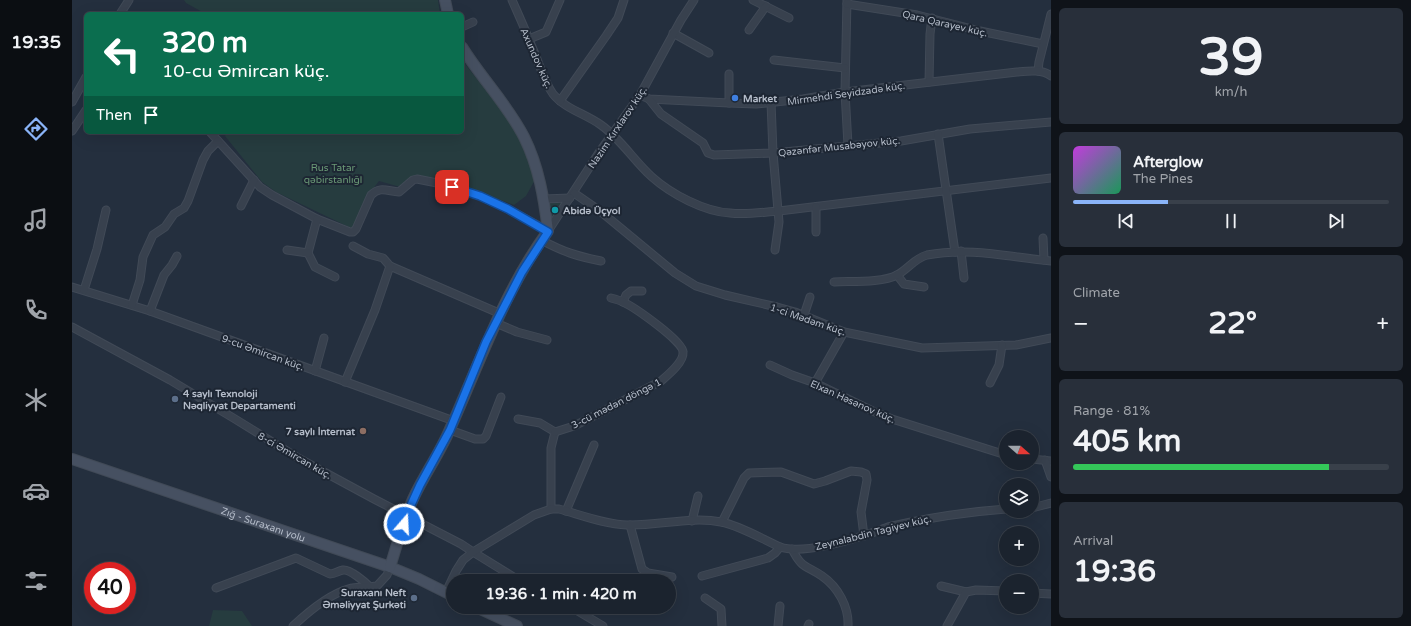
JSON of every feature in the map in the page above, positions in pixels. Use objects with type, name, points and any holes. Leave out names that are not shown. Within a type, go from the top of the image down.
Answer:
[{"type":"street","points":[[121,12],[129,0]]},
{"type":"street","points":[[445,0],[448,12]]},
{"type":"street","name":"Axundov küç.","points":[[512,0],[546,82],[560,101],[601,125],[652,177],[667,189],[694,203],[712,210],[744,214],[779,211],[1051,178]]},
{"type":"street","points":[[529,39],[546,32],[560,0]]},
{"type":"street","points":[[560,101],[618,18],[624,0]]},
{"type":"street","name":"Nazim Kırxlarov küç.","points":[[548,232],[640,95],[694,0]]},
{"type":"street","points":[[753,0],[789,18]]},
{"type":"street","points":[[847,2],[845,92],[848,145]]},
{"type":"street","name":"Qara Qarayev küç.","points":[[847,2],[932,18],[980,31],[1043,44]]},
{"type":"street","points":[[749,30],[766,6]]},
{"type":"street","points":[[1038,71],[1051,14]]},
{"type":"street","points":[[930,82],[930,34],[932,18]]},
{"type":"street","points":[[464,26],[473,22]]},
{"type":"street","points":[[674,33],[709,53]]},
{"type":"street","points":[[293,626],[308,612],[347,589],[377,586],[382,581],[390,567],[406,516],[420,485],[452,426],[486,342],[522,272],[541,240],[548,232],[544,199],[537,169],[524,137],[512,117],[464,50]]},
{"type":"street","points":[[774,60],[845,68]]},
{"type":"street","name":"Mirmehdi Seyidzadə küç.","points":[[640,95],[650,99],[745,104],[803,100],[845,92],[1017,72],[1038,71],[1047,73],[1051,76]]},
{"type":"street","points":[[729,74],[730,103]]},
{"type":"street","points":[[72,102],[84,81]]},
{"type":"street","name":"Qəzənfər Musabəyov küç.","points":[[650,99],[661,114],[703,143],[710,154],[773,153],[901,141],[970,129],[1051,122]]},
{"type":"street","points":[[771,102],[773,153],[780,222],[775,250]]},
{"type":"street","points":[[72,131],[84,113]]},
{"type":"street","points":[[212,134],[254,180],[272,195],[317,219],[350,232],[353,232],[356,229],[371,195],[375,191],[383,189],[399,192],[409,182],[417,179],[449,186],[480,196],[508,209],[548,232]]},
{"type":"street","points":[[938,134],[946,191],[964,278]]},
{"type":"street","points":[[132,305],[140,280],[143,257],[153,235],[165,227],[174,214],[184,208],[203,160],[208,151],[218,141]]},
{"type":"street","points":[[242,206],[254,180]]},
{"type":"street","points":[[544,199],[572,195]]},
{"type":"street","name":"1-ci Mədəm küç.","points":[[572,195],[600,211],[675,273],[696,286],[725,295],[777,307],[844,332],[922,348],[1016,345],[1051,338]]},
{"type":"street","points":[[816,207],[816,232]]},
{"type":"street","points":[[84,290],[97,249],[106,210]]},
{"type":"street","points":[[317,219],[308,253],[315,267],[335,278]]},
{"type":"street","points":[[834,282],[868,281],[897,276],[923,257],[958,251],[987,252],[1047,261],[1043,238]]},
{"type":"street","points":[[541,240],[561,251],[575,256],[601,261]]},
{"type":"street","points":[[353,246],[368,254],[383,258],[390,266],[501,314]]},
{"type":"street","points":[[287,250],[308,253]]},
{"type":"street","points":[[150,311],[164,275],[177,256]]},
{"type":"street","points":[[345,382],[375,310],[390,266]]},
{"type":"street","points":[[897,276],[904,284],[924,287]]},
{"type":"street","name":"9-cu Əmircan küç.","points":[[72,287],[150,311],[345,382],[452,426],[475,439],[483,439],[486,436],[501,397]]},
{"type":"street","points":[[611,298],[623,302],[626,295],[631,291],[642,291]]},
{"type":"street","points":[[804,316],[810,298]]},
{"type":"street","name":"3-cü mədən döngə 1","points":[[555,432],[574,426],[661,381],[670,374],[684,354],[683,349],[678,342],[649,319],[623,302]]},
{"type":"street","points":[[496,323],[517,332],[547,340]]},
{"type":"street","name":"8-ci Əmircan küç.","points":[[72,327],[170,380],[300,459],[461,544],[509,574]]},
{"type":"street","points":[[815,383],[844,332]]},
{"type":"street","points":[[315,371],[324,338]]},
{"type":"street","points":[[990,383],[999,365],[1002,345]]},
{"type":"street","name":"Elxan Həsənov küç.","points":[[770,365],[792,376],[815,383],[892,419],[999,453]]},
{"type":"street","points":[[455,574],[463,560],[473,552],[534,515],[551,508],[551,448],[555,432],[540,423],[518,419]]},
{"type":"street","points":[[566,511],[594,445]]},
{"type":"street","name":"Zığ - Suraxanı yolu","points":[[72,459],[390,567],[446,593]]},
{"type":"street","points":[[1048,460],[1051,477]]},
{"type":"street","points":[[722,522],[744,478],[749,474],[780,472],[814,484],[850,471],[861,472],[866,474],[867,480],[861,512],[864,536]]},
{"type":"street","points":[[692,521],[698,496]]},
{"type":"street","points":[[1039,506],[1051,503]]},
{"type":"street","name":"Zeynalabdin Tagiyev küç.","points":[[551,508],[608,523],[630,525],[692,521],[722,522],[780,547],[792,550],[843,542],[886,528],[920,520],[958,514],[999,511]]},
{"type":"street","points":[[630,525],[642,568],[648,573],[654,574]]},
{"type":"street","points":[[702,576],[768,558],[776,553],[780,547]]},
{"type":"street","points":[[792,550],[800,563],[822,576],[836,591],[845,603],[850,625]]},
{"type":"street","points":[[216,588],[296,558],[330,574],[342,570],[348,571],[370,587]]},
{"type":"street","points":[[941,586],[966,592],[976,590],[999,591]]},
{"type":"street","points":[[947,626],[966,592]]},
{"type":"street","points":[[1039,593],[1051,594]]},
{"type":"street","points":[[705,598],[721,609],[722,626]]},
{"type":"street","points":[[778,626],[780,606]]},
{"type":"street","points":[[491,614],[517,626]]},
{"type":"street","points":[[583,614],[603,626]]},
{"type":"green space","points":[[184,0],[438,0],[440,12],[202,12],[186,3]]},
{"type":"green space","name":"Rus Tatar qəbirstanlığl","points":[[464,63],[514,126],[523,141],[536,178],[526,196],[514,205],[455,184],[414,176],[400,187],[379,181],[369,194],[353,229],[276,192],[262,182],[225,136],[226,134],[464,134]]},
{"type":"green space","points":[[548,203],[563,203],[550,221]]},
{"type":"green space","points":[[213,610],[242,611],[252,626],[209,626]]},
{"type":"place","name":"Market","points":[[735,98]]},
{"type":"place","name":"Abidə Üçyol","points":[[555,210]]},
{"type":"place","name":"4 saylı Texnoloji Nəqliyyat Departamenti","points":[[175,399]]},
{"type":"place","name":"7 saylı İnternat","points":[[363,431]]},
{"type":"place","name":"Suraxanı Neft Əməliyyat Şurkəti","points":[[414,598]]},
{"type":"route","points":[[404,524],[420,485],[450,430],[486,342],[522,272],[541,240],[548,232],[508,209],[480,196],[452,187]]}]
